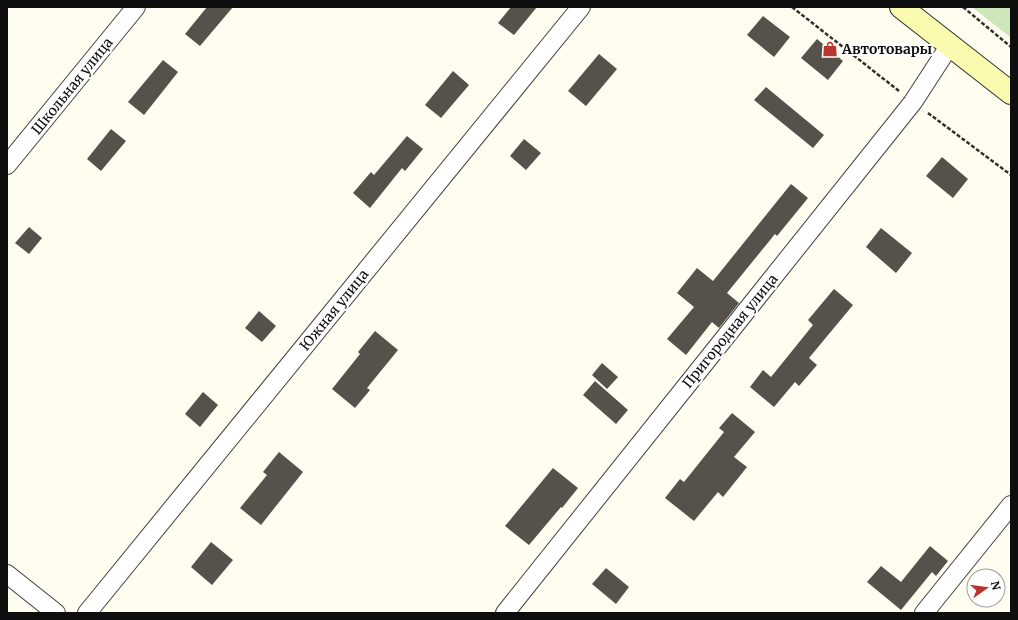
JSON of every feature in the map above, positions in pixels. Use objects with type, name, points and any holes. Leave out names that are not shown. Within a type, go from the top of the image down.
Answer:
[{"type":"main road","points":[[901,7],[1011,93]]},
{"type":"street","name":"Школьная улица","points":[[7,166],[136,7]]},
{"type":"street","name":"Южная улица","points":[[87,613],[581,7]]},
{"type":"street","name":"Пригородная улица","points":[[505,613],[913,102],[950,45]]},
{"type":"street","points":[[924,613],[1011,505]]},
{"type":"street","points":[[7,574],[56,613]]},
{"type":"path","points":[[963,7],[1011,46]]},
{"type":"green space","points":[[972,7],[1011,7],[1011,38]]},
{"type":"building","points":[[207,7],[233,7],[200,46],[185,34]]},
{"type":"building","points":[[511,7],[537,7],[514,35],[498,23]]},
{"type":"building","points":[[763,16],[790,37],[774,57],[747,35]]},
{"type":"building","points":[[817,39],[843,61],[828,80],[801,58]]},
{"type":"building","points":[[599,54],[617,69],[586,106],[568,91]]},
{"type":"building","points":[[163,60],[178,72],[144,115],[128,102]]},
{"type":"building","points":[[453,71],[469,85],[441,118],[425,105]]},
{"type":"building","points":[[766,87],[824,135],[813,148],[754,100]]},
{"type":"building","points":[[111,129],[126,141],[101,171],[87,159]]},
{"type":"building","points":[[407,136],[423,149],[405,171],[402,168],[370,208],[353,193],[371,172],[374,175]]},
{"type":"building","points":[[524,139],[541,153],[526,170],[510,156]]},
{"type":"building","points":[[942,157],[968,179],[953,198],[926,176]]},
{"type":"building","points":[[791,184],[808,198],[777,236],[775,234],[727,293],[739,303],[719,328],[712,322],[686,355],[667,339],[694,307],[677,293],[697,268],[713,281]]},
{"type":"building","points":[[29,227],[42,238],[29,254],[15,243]]},
{"type":"building","points":[[881,228],[912,253],[896,273],[866,247]]},
{"type":"building","points":[[834,289],[853,305],[809,358],[817,365],[799,386],[795,382],[774,407],[750,387],[763,370],[771,377],[813,325],[808,320]]},
{"type":"building","points":[[259,311],[276,326],[262,342],[245,328]]},
{"type":"building","points":[[375,331],[398,350],[367,388],[370,390],[355,408],[332,389],[360,354],[358,352]]},
{"type":"building","points":[[602,363],[618,377],[607,389],[592,375]]},
{"type":"building","points":[[595,381],[628,410],[616,424],[583,395]]},
{"type":"building","points":[[203,392],[218,405],[200,427],[185,414]]},
{"type":"building","points":[[732,413],[755,432],[734,457],[747,467],[723,497],[718,492],[694,521],[665,498],[680,479],[684,482],[724,432],[719,428]]},
{"type":"building","points":[[279,452],[303,472],[261,525],[240,508],[267,475],[263,472]]},
{"type":"building","points":[[553,468],[578,488],[529,545],[505,526]]},
{"type":"building","points":[[211,542],[233,560],[212,585],[191,567]]},
{"type":"building","points":[[930,546],[948,561],[936,576],[932,572],[901,610],[867,582],[881,566],[901,582]]},
{"type":"building","points":[[606,568],[629,587],[616,604],[592,584]]},
{"type":"place","name":"Автотовары","points":[[830,49]]}]
